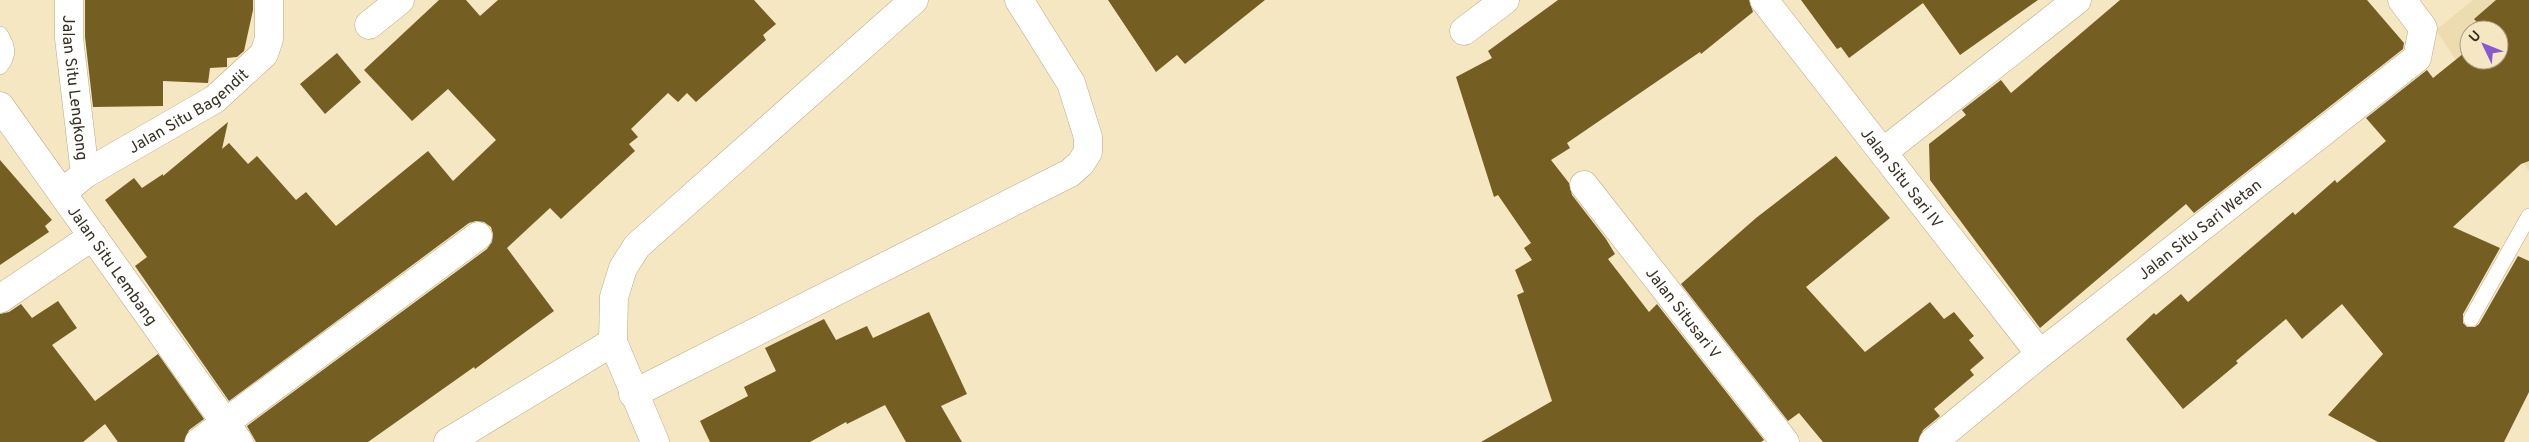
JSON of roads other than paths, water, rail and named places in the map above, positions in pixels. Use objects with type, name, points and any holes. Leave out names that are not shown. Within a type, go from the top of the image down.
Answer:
[{"type":"street","name":"Jalan Situ Lengkong","points":[[69,0],[69,38],[85,174]]},
{"type":"street","name":"Jalan Situ Bagendit","points":[[62,193],[85,174],[215,99],[264,54],[269,39],[269,0]]},
{"type":"street","points":[[369,25],[400,0]]},
{"type":"street","points":[[654,442],[613,342],[614,297],[623,268],[637,246],[914,0]]},
{"type":"street","points":[[633,394],[1070,173],[1081,163],[1088,152],[1088,137],[1071,83],[1020,0]]},
{"type":"street","points":[[1464,32],[1505,0]]},
{"type":"street","name":"Jalan Situ Sari IV","points":[[1764,0],[2040,354]]},
{"type":"street","points":[[1883,152],[2077,0]]},
{"type":"street","name":"Jalan Situ Sari Wetan","points":[[1933,442],[2040,354],[2417,58],[2423,28],[2402,0]]},
{"type":"street","name":"Jalan Situ Lembang","points":[[0,106],[232,433]]},
{"type":"street","name":"Jalan Situsari V","points":[[1584,185],[1784,442]]},
{"type":"street","points":[[0,299],[93,236]]},
{"type":"street","points":[[199,442],[232,433],[478,236]]},
{"type":"street","points":[[448,442],[613,342]]},
{"type":"lane","points":[[0,34],[7,46],[6,59],[0,67]]},
{"type":"lane","points":[[2471,319],[2529,216]]}]
